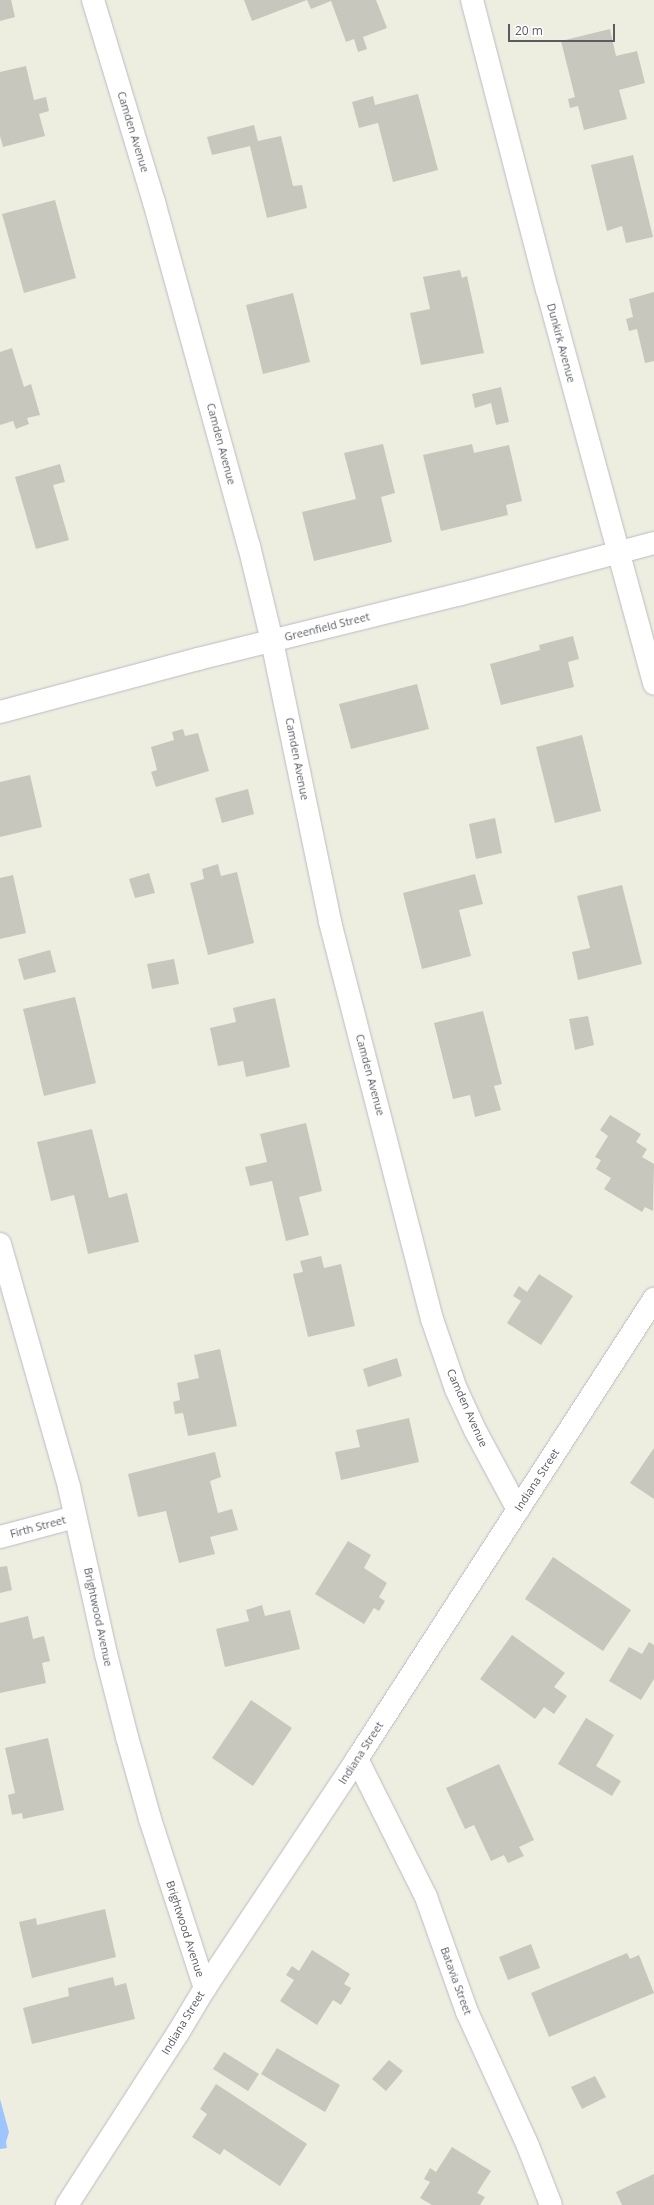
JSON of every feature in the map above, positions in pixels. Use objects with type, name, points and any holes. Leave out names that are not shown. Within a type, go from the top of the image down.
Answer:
[{"type":"street","name":"Camden Avenue","points":[[94,0],[156,209],[223,450],[272,640],[330,922],[432,1319],[459,1396],[475,1430],[518,1510]]},
{"type":"street","name":"Dunkirk Avenue","points":[[472,0],[617,553],[654,684]]},
{"type":"street","name":"Greenfield Street","points":[[0,712],[272,640],[654,544]]},
{"type":"street","name":"Brightwood Avenue","points":[[0,1244],[42,1390],[75,1517],[106,1654],[127,1737],[157,1841],[204,1988]]},
{"type":"street","name":"Indiana Street","points":[[67,2205],[178,2033],[204,1988],[357,1759],[654,1299]]},
{"type":"street","name":"Firth Street","points":[[0,1537],[75,1517]]},
{"type":"street","name":"Batavia Street","points":[[357,1759],[404,1850],[426,1897],[467,2012],[528,2146],[551,2205]]},
{"type":"water","points":[[0,2099],[9,2132],[6,2142],[7,2148],[0,2149]]},
{"type":"building","points":[[0,0],[11,0],[15,17],[0,21]]},
{"type":"building","points":[[244,0],[307,0],[252,21]]},
{"type":"building","points":[[307,0],[376,0],[387,28],[363,37],[367,49],[358,52],[354,39],[346,42],[331,1],[311,9]]},
{"type":"building","points":[[610,29],[616,56],[637,51],[645,83],[619,90],[627,119],[584,130],[578,106],[570,108],[568,99],[575,97],[561,41]]},
{"type":"building","points":[[26,66],[34,100],[46,97],[49,111],[39,114],[45,136],[3,147],[0,136],[0,72]]},
{"type":"building","points":[[418,94],[438,170],[393,182],[378,123],[359,128],[352,102],[373,96],[375,105]]},
{"type":"building","points":[[254,125],[258,141],[281,136],[293,186],[302,185],[307,208],[267,218],[250,146],[212,155],[207,137]]},
{"type":"building","points":[[633,155],[653,237],[626,243],[622,226],[607,231],[591,165]]},
{"type":"building","points":[[55,200],[76,278],[24,293],[2,214]]},
{"type":"building","points":[[460,270],[462,278],[467,276],[484,353],[421,365],[410,313],[430,309],[423,277]]},
{"type":"building","points":[[654,292],[654,361],[645,363],[637,329],[629,331],[626,319],[633,317],[629,299]]},
{"type":"building","points":[[293,293],[310,362],[263,374],[246,305]]},
{"type":"building","points":[[12,348],[24,387],[31,384],[40,415],[27,418],[29,424],[16,429],[13,421],[0,425],[0,352]]},
{"type":"building","points":[[501,387],[509,422],[496,425],[491,403],[475,408],[472,394]]},
{"type":"building","points":[[383,444],[395,493],[381,497],[392,542],[314,561],[302,512],[356,499],[344,453]]},
{"type":"building","points":[[472,444],[474,453],[509,445],[522,501],[506,505],[508,515],[441,531],[423,455]]},
{"type":"building","points":[[60,464],[65,482],[53,485],[69,540],[36,549],[15,477]]},
{"type":"building","points":[[573,636],[579,659],[568,662],[574,687],[501,705],[490,664],[540,650],[539,645]]},
{"type":"building","points":[[417,684],[429,729],[351,749],[339,704]]},
{"type":"building","points":[[183,729],[185,736],[198,733],[209,771],[156,787],[151,772],[157,770],[151,747],[174,740],[172,732]]},
{"type":"building","points":[[582,735],[601,811],[555,823],[536,747]]},
{"type":"building","points":[[30,775],[42,827],[0,837],[0,782]]},
{"type":"building","points":[[248,789],[254,814],[222,823],[215,798]]},
{"type":"building","points":[[495,818],[502,853],[476,859],[469,824]]},
{"type":"building","points":[[218,864],[221,876],[237,872],[254,943],[208,955],[190,883],[204,879],[202,869]]},
{"type":"building","points":[[149,873],[155,893],[135,898],[129,879]]},
{"type":"building","points":[[475,874],[483,904],[459,910],[471,956],[422,969],[403,893]]},
{"type":"building","points":[[13,875],[26,933],[0,939],[0,878]]},
{"type":"building","points":[[622,885],[642,964],[578,980],[572,952],[590,948],[577,896]]},
{"type":"building","points":[[50,950],[56,972],[24,980],[18,959]]},
{"type":"building","points":[[174,959],[179,984],[152,989],[147,964]]},
{"type":"building","points":[[75,997],[96,1083],[44,1096],[23,1009]]},
{"type":"building","points":[[275,998],[290,1067],[246,1077],[243,1061],[218,1066],[210,1028],[236,1022],[233,1008]]},
{"type":"building","points":[[483,1011],[502,1084],[494,1086],[501,1110],[475,1117],[470,1095],[453,1099],[434,1023]]},
{"type":"building","points":[[588,1016],[594,1045],[575,1050],[569,1019]]},
{"type":"building","points":[[610,1115],[641,1134],[636,1142],[647,1149],[642,1157],[654,1164],[653,1211],[645,1207],[642,1212],[604,1189],[611,1178],[596,1169],[601,1160],[595,1157],[608,1136],[600,1130]]},
{"type":"building","points":[[306,1123],[322,1191],[299,1197],[309,1235],[286,1241],[272,1181],[250,1186],[245,1167],[267,1162],[260,1134]]},
{"type":"building","points":[[92,1129],[109,1198],[127,1193],[139,1242],[88,1254],[74,1195],[51,1201],[37,1142]]},
{"type":"building","points":[[321,1256],[324,1268],[341,1264],[355,1326],[308,1337],[293,1274],[303,1272],[300,1261]]},
{"type":"building","points":[[539,1274],[573,1296],[541,1345],[507,1323],[521,1301],[513,1296],[519,1286],[527,1292]]},
{"type":"building","points":[[220,1349],[237,1426],[188,1436],[183,1413],[175,1414],[173,1402],[180,1400],[177,1383],[199,1378],[194,1355]]},
{"type":"building","points":[[397,1358],[402,1376],[368,1387],[363,1369]]},
{"type":"building","points":[[409,1418],[419,1462],[341,1480],[335,1452],[360,1447],[356,1430]]},
{"type":"building","points":[[654,1448],[654,1499],[630,1483]]},
{"type":"building","points":[[215,1452],[221,1477],[210,1481],[218,1513],[232,1509],[238,1530],[210,1537],[215,1554],[179,1563],[166,1511],[138,1517],[128,1474]]},
{"type":"building","points":[[348,1541],[371,1555],[364,1568],[387,1583],[379,1597],[385,1601],[379,1611],[374,1608],[364,1624],[315,1594]]},
{"type":"building","points":[[553,1557],[631,1610],[603,1651],[525,1599]]},
{"type":"building","points":[[7,1566],[12,1590],[0,1593],[0,1567]]},
{"type":"building","points":[[262,1605],[265,1616],[290,1610],[300,1649],[225,1667],[216,1629],[249,1621],[246,1610]]},
{"type":"building","points":[[28,1616],[33,1639],[44,1636],[50,1661],[42,1663],[46,1683],[0,1693],[0,1623]]},
{"type":"building","points":[[512,1635],[565,1673],[554,1687],[567,1696],[554,1714],[544,1707],[535,1719],[480,1679]]},
{"type":"building","points":[[649,1642],[654,1645],[654,1679],[641,1700],[609,1681],[629,1647],[642,1654]]},
{"type":"building","points":[[251,1700],[292,1728],[253,1786],[212,1758]]},
{"type":"building","points":[[586,1718],[614,1735],[596,1766],[621,1781],[612,1796],[558,1764]]},
{"type":"building","points":[[48,1738],[64,1810],[23,1819],[22,1813],[12,1815],[8,1795],[15,1793],[5,1748]]},
{"type":"building","points":[[499,1764],[534,1840],[519,1847],[524,1856],[508,1863],[504,1855],[491,1861],[474,1825],[465,1829],[446,1788]]},
{"type":"building","points":[[105,1909],[116,1957],[32,1978],[19,1922],[36,1918],[37,1925]]},
{"type":"building","points":[[531,1944],[540,1968],[508,1980],[499,1957]]},
{"type":"building","points":[[312,1950],[350,1974],[344,1984],[351,1988],[341,2005],[333,2000],[317,2025],[280,2001],[294,1980],[286,1975],[292,1966],[299,1971]]},
{"type":"building","points":[[627,1953],[630,1959],[639,1955],[654,1993],[549,2037],[531,1993]]},
{"type":"building","points":[[113,1977],[115,1986],[126,1983],[135,2019],[32,2044],[23,2008],[69,1996],[68,1988]]},
{"type":"building","points":[[277,2048],[340,2085],[325,2112],[261,2074]]},
{"type":"building","points":[[224,2052],[259,2074],[248,2091],[213,2069]]},
{"type":"building","points":[[389,2060],[403,2071],[386,2091],[372,2079]]},
{"type":"building","points":[[595,2076],[606,2097],[582,2109],[571,2087]]},
{"type":"building","points":[[216,2084],[307,2144],[280,2186],[224,2149],[220,2155],[192,2137],[207,2114],[200,2109]]},
{"type":"building","points":[[452,2147],[491,2171],[477,2193],[485,2197],[480,2205],[432,2205],[420,2198],[430,2182],[424,2179],[430,2168],[436,2172]]},
{"type":"building","points":[[654,2174],[654,2205],[622,2205],[616,2192]]}]
